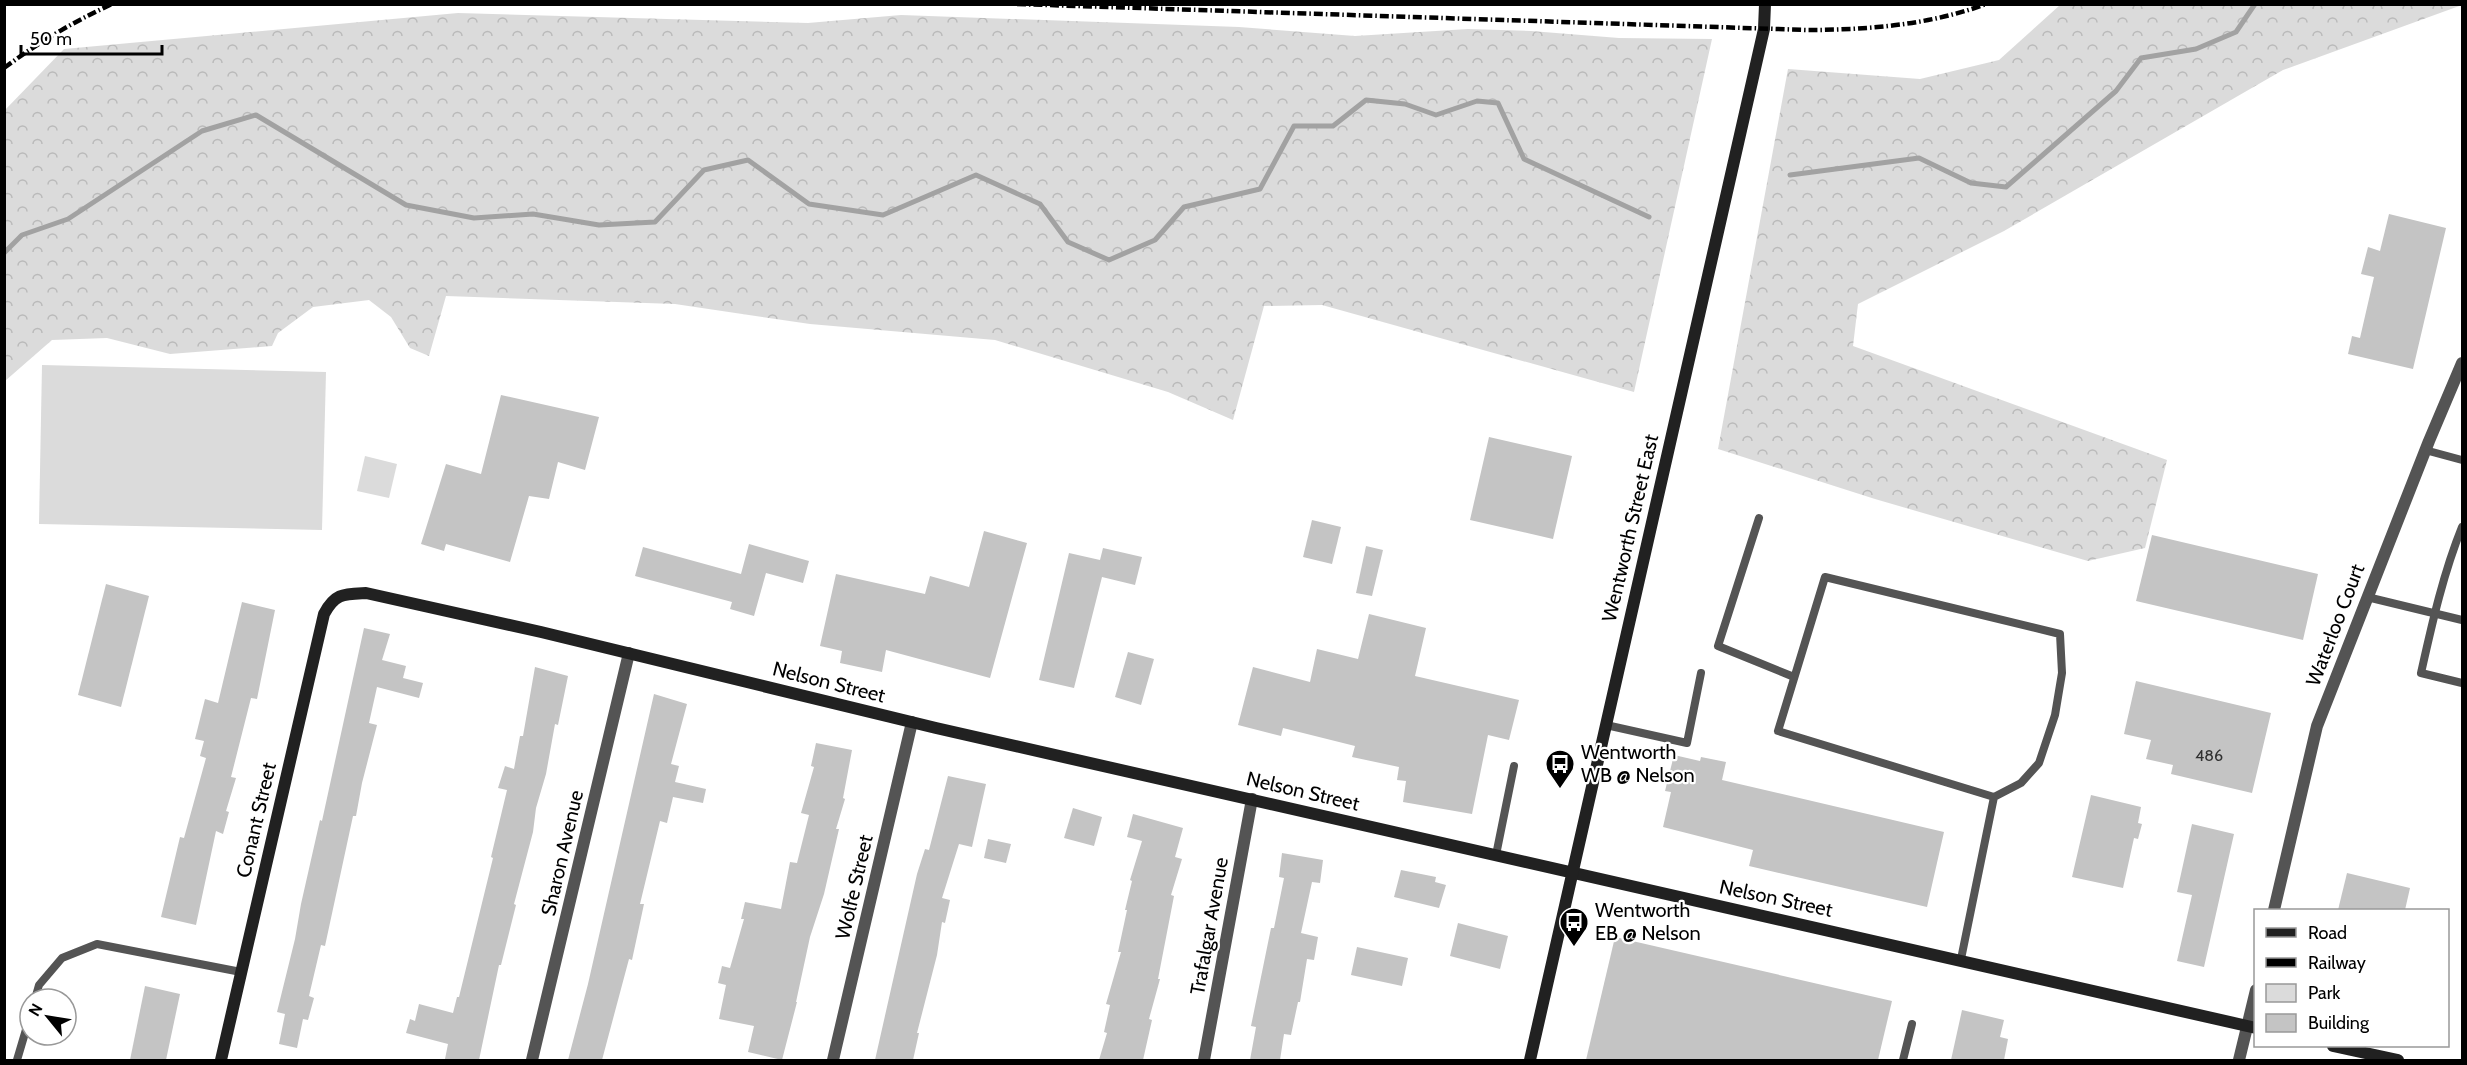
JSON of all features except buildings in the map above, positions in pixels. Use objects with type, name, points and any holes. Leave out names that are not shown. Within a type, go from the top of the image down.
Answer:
[{"type":"street","name":"Wentworth Street East","points":[[1530,1060],[1764,29],[1765,4]]},
{"type":"street","name":"Waterloo Court","points":[[2274,909],[2317,726],[2425,450],[2463,363]]},
{"type":"street","name":"Nelson Street","points":[[341,595],[366,593],[629,653],[912,722],[1572,873],[1961,959],[2251,1027]]},
{"type":"street","name":"Conant Street","points":[[221,1060],[324,614],[331,601],[341,595]]},
{"type":"street","name":"Sharon Avenue","points":[[532,1060],[629,653]]},
{"type":"street","name":"Wolfe Street","points":[[833,1060],[912,722]]},
{"type":"street","name":"Trafalgar Avenue","points":[[1204,1060],[1252,799]]},
{"type":"street","points":[[2239,1060],[2251,1027],[2254,1005]]},
{"type":"street","points":[[2338,1047],[2398,1060]]},
{"type":"lane","points":[[2425,450],[2463,460]]},
{"type":"lane","points":[[1759,518],[1718,646],[1794,677]]},
{"type":"lane","points":[[2463,527],[2452,551],[2434,613],[2421,673],[2463,683]]},
{"type":"lane","points":[[2452,551],[2463,554]]},
{"type":"lane","points":[[1825,577],[2060,634],[2062,673],[2055,715],[2039,764],[2021,783],[1995,797],[1778,731],[1825,577]]},
{"type":"lane","points":[[2367,597],[2463,620]]},
{"type":"lane","points":[[1606,725],[1687,743],[1701,673]]},
{"type":"lane","points":[[1496,855],[1514,766]]},
{"type":"lane","points":[[1961,959],[1995,797]]},
{"type":"lane","points":[[38,987],[62,958],[98,944],[241,972]]},
{"type":"lane","points":[[1904,1060],[1912,1024]]},
{"type":"green space","points":[[2060,5],[2462,5],[2283,70],[2004,231],[1858,304],[1853,346],[2167,460],[2145,548],[2088,561],[1875,499],[1718,449],[1788,69],[1920,79],[1999,60]]},
{"type":"green space","points":[[458,13],[808,23],[901,15],[1239,27],[1355,36],[1468,29],[1619,38],[1712,39],[1634,392],[1322,305],[1264,306],[1233,420],[1168,392],[995,340],[810,324],[675,304],[446,296],[429,356],[410,348],[391,317],[369,300],[313,307],[278,333],[272,346],[170,354],[107,338],[52,340],[5,381],[5,110],[64,49]]},
{"type":"green space","points":[[42,365],[326,372],[322,530],[39,524]]},
{"type":"green space","points":[[365,456],[397,464],[389,498],[357,491]]},
{"type":"waterway","points":[[1790,175],[1919,158],[1971,183],[2006,187],[2116,91],[2141,58],[2196,49],[2236,32],[2255,4]]},
{"type":"waterway","points":[[4,253],[22,235],[68,219],[202,131],[256,115],[406,205],[474,218],[533,214],[599,225],[655,222],[704,170],[748,160],[809,204],[883,215],[976,175],[1040,204],[1068,242],[1109,260],[1155,240],[1184,207],[1260,189],[1294,126],[1333,126],[1366,100],[1405,104],[1436,115],[1477,101],[1498,103],[1524,159],[1649,217]]},
{"type":"railway","points":[[4,68],[57,33],[112,4]]},
{"type":"railway","points":[[1017,4],[1807,30],[1898,25],[1943,17],[1986,4]]},
{"type":"place","name":"Wentworth WB @ Nelson","points":[[1560,790]]},
{"type":"place","name":"Wentworth EB @ Nelson","points":[[1574,948]]}]
